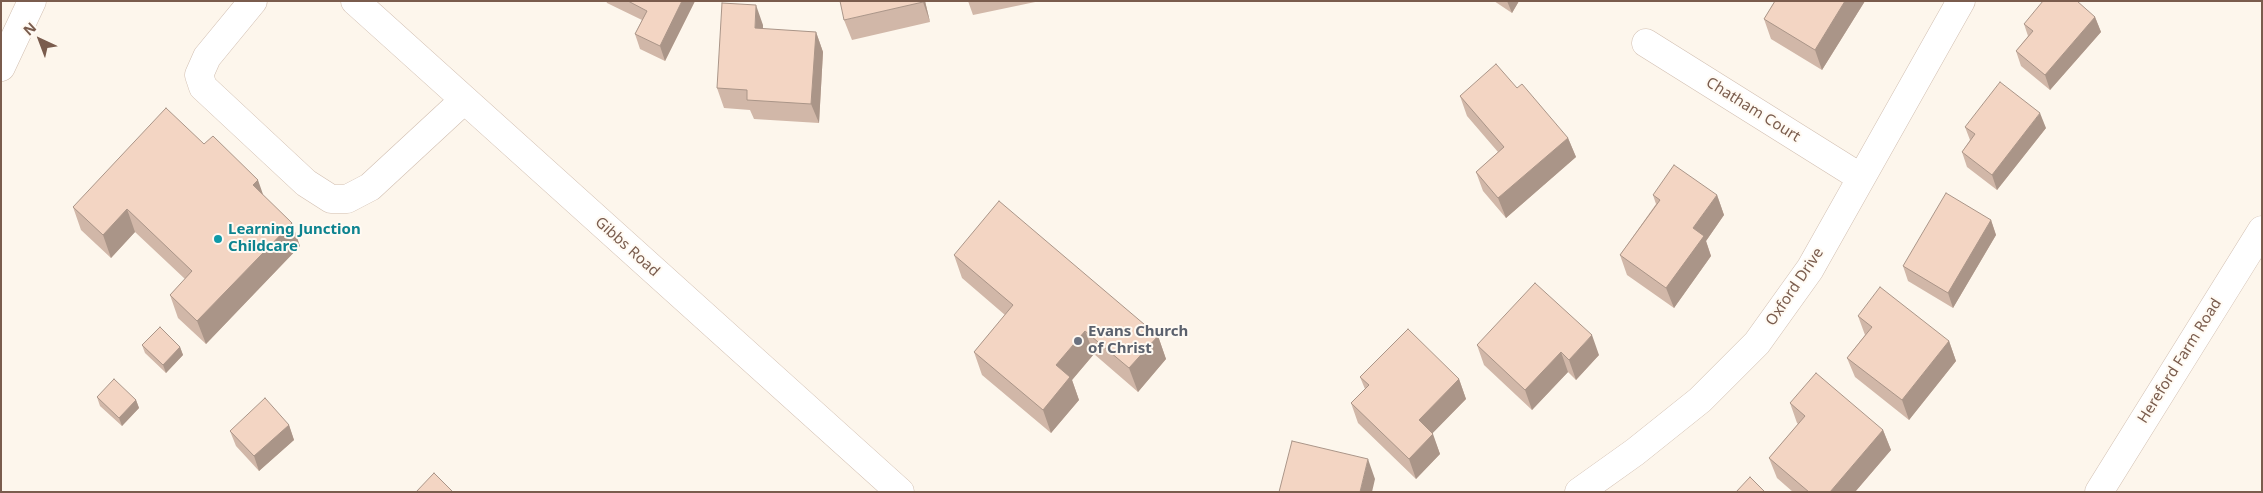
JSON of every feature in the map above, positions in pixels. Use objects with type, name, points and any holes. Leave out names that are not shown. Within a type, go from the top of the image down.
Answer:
[{"type":"street","points":[[253,1],[207,57],[198,74],[203,87],[306,183],[330,199],[347,199],[370,187],[464,100]]},
{"type":"street","name":"Gibbs Road","points":[[355,1],[900,492]]},
{"type":"street","name":"Oxford Drive","points":[[1579,492],[1635,452],[1700,400],[1757,343],[1810,269],[1860,177],[1961,1]]},
{"type":"street","points":[[1,67],[25,4]]},
{"type":"street","name":"Chatham Court","points":[[1646,43],[1860,177]]},
{"type":"street","name":"Hereford Farm Road","points":[[2099,492],[2262,230]]},
{"type":"building","points":[[628,1],[682,1],[660,46],[635,34],[647,11]]},
{"type":"building","points":[[840,1],[923,1],[923,2],[844,20]]},
{"type":"building","points":[[1775,1],[1845,1],[1815,50],[1764,19]]},
{"type":"building","points":[[2043,1],[2077,1],[2095,17],[2045,75],[2016,51],[2033,31],[2024,24]]},
{"type":"building","points":[[722,3],[756,5],[755,28],[816,32],[811,104],[747,100],[747,90],[717,88]]},
{"type":"building","points":[[1496,64],[1517,88],[1522,84],[1568,138],[1498,198],[1476,172],[1504,147],[1460,96]]},
{"type":"building","points":[[2000,82],[2040,113],[1992,175],[1962,152],[1975,134],[1965,127]]},
{"type":"building","name":"Learning Junction Childcare","points":[[166,108],[204,144],[213,136],[258,180],[253,185],[292,223],[197,321],[170,295],[192,271],[127,209],[103,235],[73,207]]},
{"type":"building","points":[[1674,165],[1717,195],[1693,228],[1704,236],[1666,288],[1620,255],[1660,200],[1653,195]]},
{"type":"building","points":[[1946,193],[1991,220],[1948,293],[1903,266]]},
{"type":"building","name":"Evans Church of Christ","points":[[999,201],[1158,336],[1129,368],[1085,331],[1056,365],[1070,377],[1043,410],[974,352],[1013,305],[954,255]]},
{"type":"building","points":[[1535,283],[1592,335],[1569,360],[1561,352],[1525,390],[1477,345]]},
{"type":"building","points":[[1880,287],[1949,341],[1902,400],[1847,358],[1872,327],[1858,316]]},
{"type":"building","points":[[160,327],[180,347],[163,365],[142,345]]},
{"type":"building","points":[[1408,329],[1459,379],[1419,420],[1433,434],[1409,459],[1351,403],[1369,385],[1360,377]]},
{"type":"building","points":[[1816,373],[1883,430],[1830,492],[1809,492],[1769,458],[1805,416],[1790,403]]},
{"type":"building","points":[[114,379],[136,400],[119,418],[97,397]]},
{"type":"building","points":[[265,398],[289,425],[254,456],[230,431]]},
{"type":"building","points":[[1292,441],[1368,459],[1360,492],[1279,492]]},
{"type":"building","points":[[434,473],[453,492],[416,492]]},
{"type":"building","points":[[1750,477],[1765,492],[1736,492]]},
{"type":"place","name":"Learning Junction Childcare","points":[[218,239]]},
{"type":"place","name":"Evans Church of Christ","points":[[1078,341]]}]
